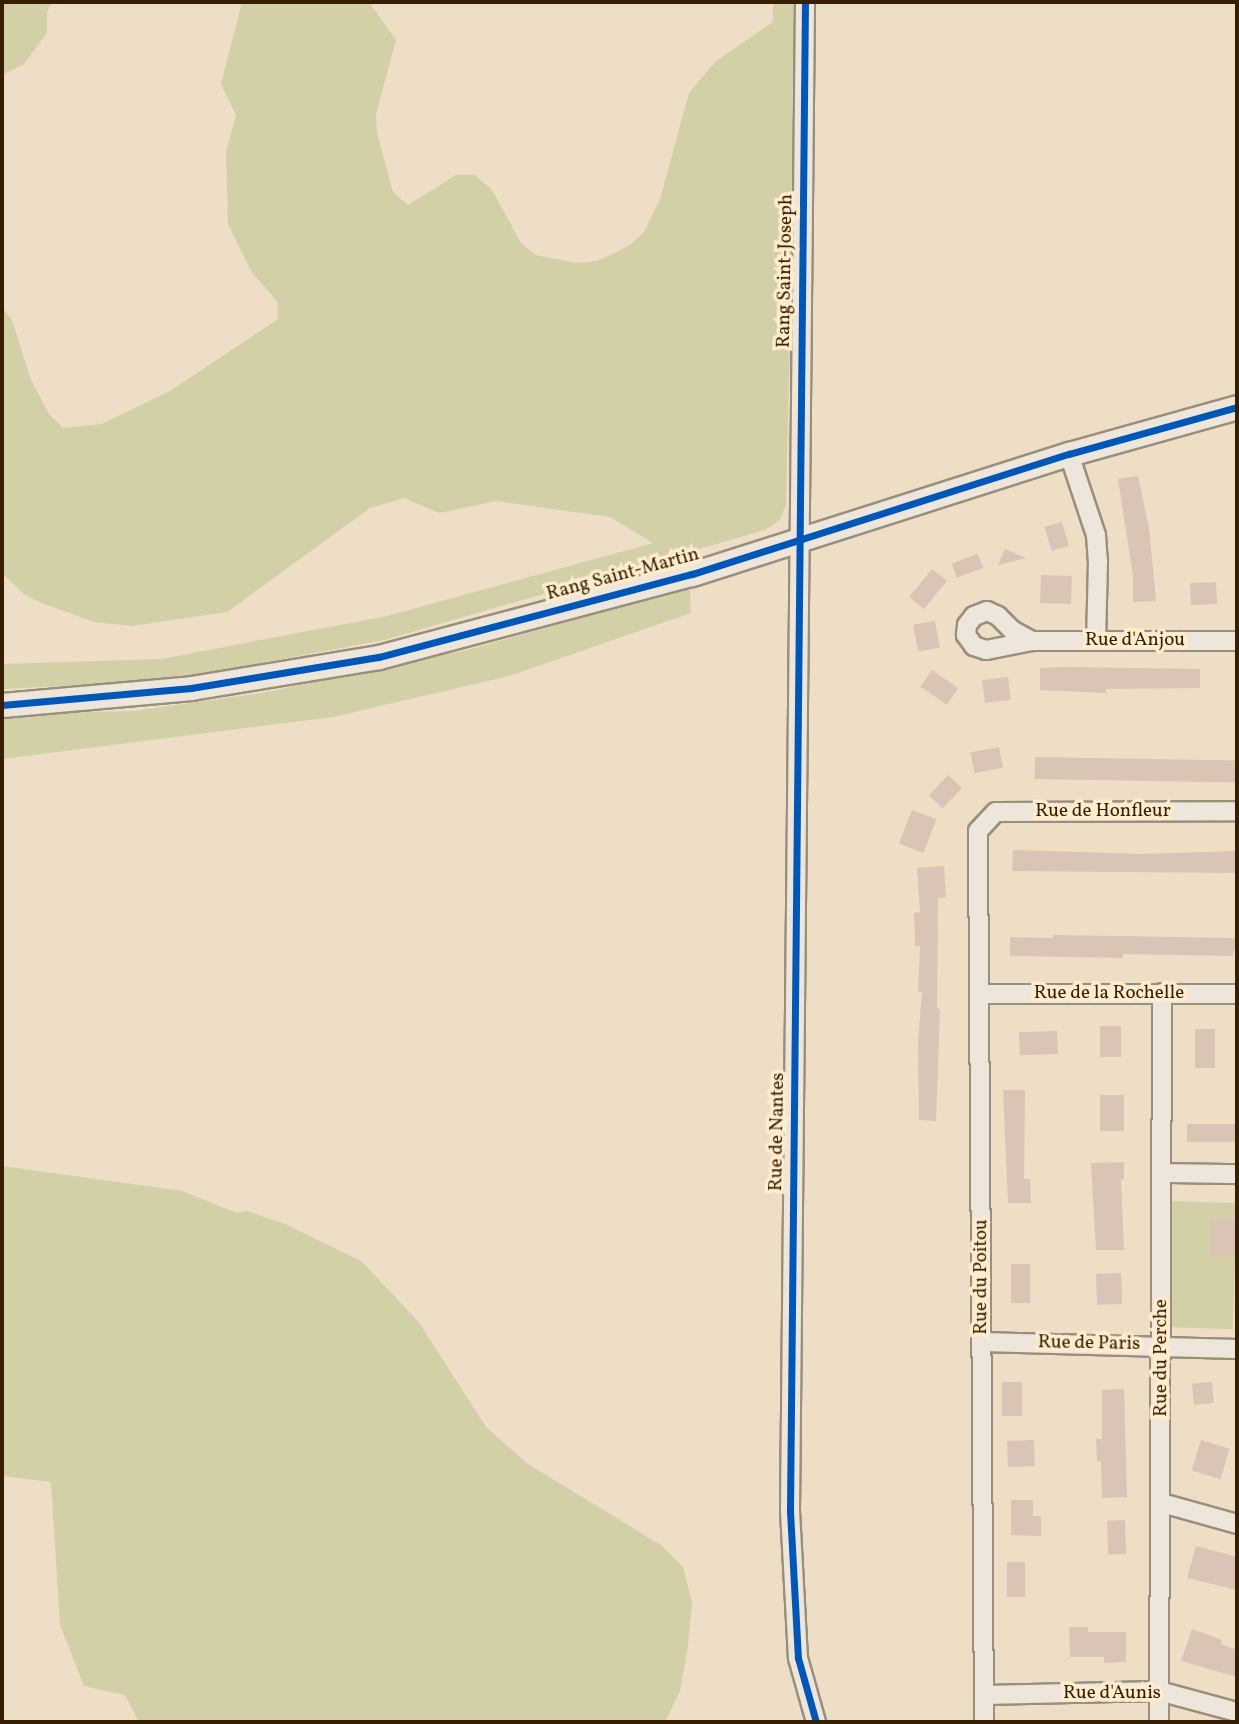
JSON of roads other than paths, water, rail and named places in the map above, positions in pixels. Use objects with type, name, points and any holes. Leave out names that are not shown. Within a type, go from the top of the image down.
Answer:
[{"type":"street","name":"Rang Saint-Joseph","points":[[799,540],[805,2]]},
{"type":"street","name":"Rang Saint-Martin","points":[[2,705],[191,688],[379,657],[692,574],[1069,454],[1237,407]]},
{"type":"street","points":[[1069,454],[1096,535],[1096,641]]},
{"type":"street","name":"Rue de Nantes","points":[[799,540],[790,1511],[798,1658],[817,1722]]},
{"type":"street","name":"Rue d'Anjou","points":[[1032,641],[1237,642]]},
{"type":"street","name":"Rue de Honfleur","points":[[978,831],[996,812],[1237,811]]},
{"type":"street","name":"Rue du Poitou","points":[[978,831],[984,1722]]},
{"type":"street","name":"Rue du Perche","points":[[1159,1722],[1164,1173],[1162,993]]},
{"type":"street","name":"Rue de la Rochelle","points":[[981,994],[1237,994]]},
{"type":"street","points":[[1164,1173],[1237,1174]]},
{"type":"street","name":"Rue de Paris","points":[[982,1342],[1237,1349]]},
{"type":"street","points":[[1162,1503],[1237,1524]]},
{"type":"street","name":"Rue d'Aunis","points":[[985,1695],[1159,1691],[1237,1713]]}]
